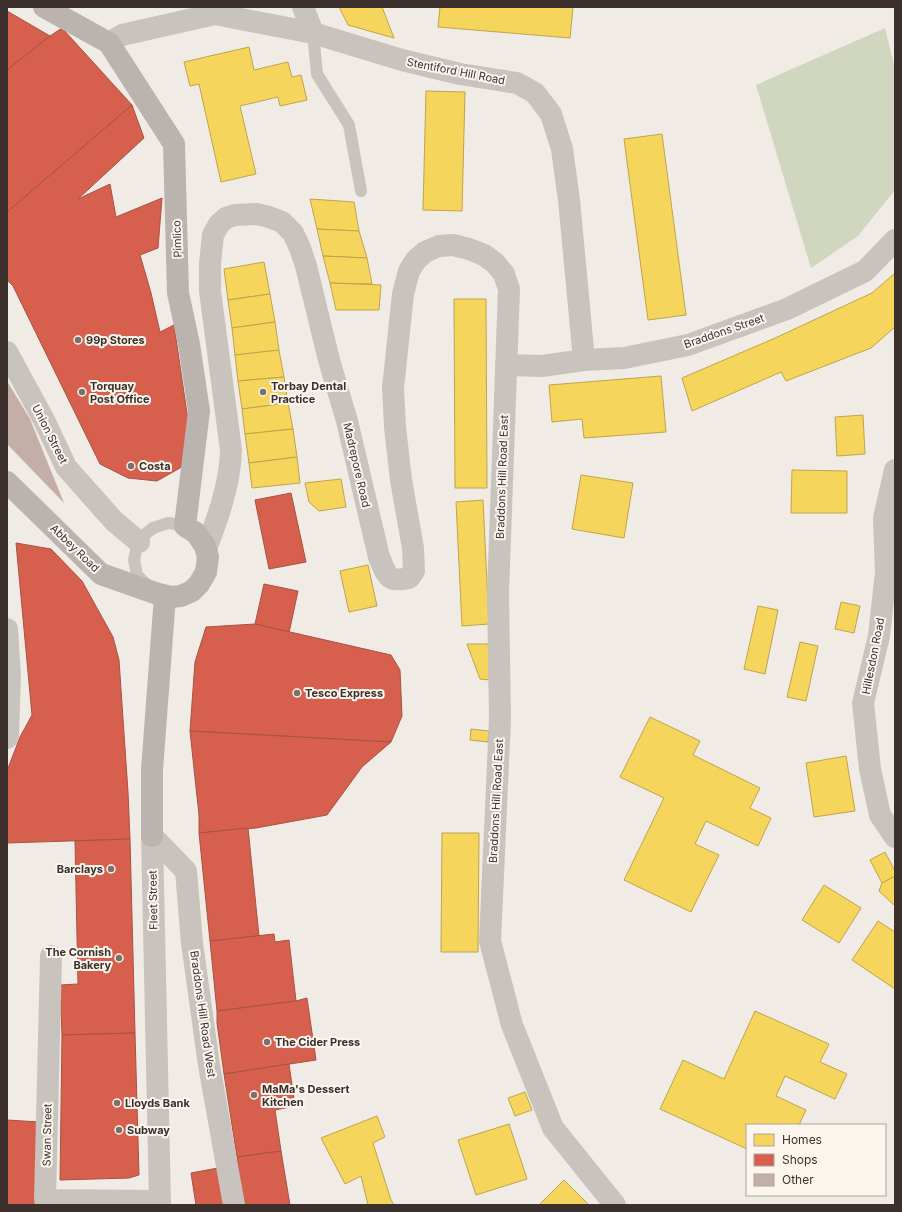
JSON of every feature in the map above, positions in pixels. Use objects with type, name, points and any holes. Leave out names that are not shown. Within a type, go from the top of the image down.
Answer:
[{"type":"street","name":"Pimlico","points":[[44,7],[109,43],[174,144],[178,293],[190,344],[199,412],[184,525]]},
{"type":"street","points":[[303,7],[313,33]]},
{"type":"street","name":"Stentiford Hill Road","points":[[109,43],[122,35],[215,14],[313,33],[402,60],[460,74],[517,83],[535,93],[550,114],[562,149],[569,200],[584,360]]},
{"type":"street","name":"Madrepore Road","points":[[206,549],[225,494],[231,468],[231,450],[210,291],[210,263],[213,235],[218,224],[226,218],[235,215],[257,214],[282,222],[293,233],[300,248],[306,266],[329,360],[347,420],[379,557],[387,576],[397,581],[409,578],[414,572],[413,548],[395,427],[393,388],[403,294],[409,271],[416,260],[426,252],[439,246],[453,245],[469,249],[484,255],[495,263],[504,274],[509,289],[506,365]]},
{"type":"street","name":"Braddons Street","points":[[506,365],[542,366],[584,360],[624,358],[688,345],[787,309],[865,271],[895,240]]},
{"type":"street","name":"Union Street","points":[[7,352],[44,420],[66,467],[114,521],[139,542]]},
{"type":"street","name":"Braddons Hill Road East","points":[[506,365],[498,593],[500,719],[490,940],[512,1025],[553,1128],[615,1205]]},
{"type":"street","name":"Hillesdon Road","points":[[895,470],[884,518],[886,572],[879,636],[863,703],[870,769],[880,815],[895,837]]},
{"type":"street","name":"Abbey Road","points":[[7,482],[101,574],[160,594]]},
{"type":"street","points":[[160,594],[170,597],[181,596],[199,584],[206,572],[208,557],[206,549],[196,533],[184,525]]},
{"type":"street","name":"Fleet Street","points":[[160,594],[152,770],[152,836],[160,1203]]},
{"type":"street","points":[[7,629],[10,677],[7,738]]},
{"type":"street","name":"Braddons Hill Road West","points":[[152,836],[186,871],[192,943],[208,1057],[234,1205]]},
{"type":"street","name":"Swan Street","points":[[51,956],[45,1200],[160,1203]]},
{"type":"lane","points":[[313,33],[317,74],[349,125],[361,191]]},
{"type":"lane","points":[[160,594],[138,575],[134,560],[137,545],[143,536],[153,528],[168,523],[184,525]]},
{"type":"green space","points":[[885,28],[895,69],[895,190],[858,236],[811,268],[756,85]]},
{"type":"building: Homes","points":[[339,7],[382,7],[394,38],[348,25]]},
{"type":"building: Homes","points":[[440,7],[573,7],[570,38],[438,27]]},
{"type":"building: Homes","points":[[249,47],[254,70],[288,62],[292,77],[301,75],[307,100],[280,106],[278,97],[240,106],[256,174],[221,182],[199,84],[190,86],[184,62]]},
{"type":"building: Homes","points":[[426,91],[465,92],[462,211],[423,210]]},
{"type":"building: Homes","points":[[662,134],[686,315],[648,320],[624,139]]},
{"type":"building: Homes","points":[[310,199],[354,202],[359,231],[317,229]]},
{"type":"building: Homes","points":[[317,229],[359,231],[367,258],[323,256]]},
{"type":"building: Homes","points":[[323,256],[367,258],[372,284],[330,283]]},
{"type":"building: Homes","points":[[264,262],[270,294],[228,300],[224,269]]},
{"type":"building: Homes","points":[[895,273],[895,327],[871,348],[786,381],[781,372],[692,411],[682,378],[773,339],[872,293]]},
{"type":"building: Homes","points":[[330,283],[381,285],[379,310],[336,310]]},
{"type":"building: Homes","points":[[270,294],[275,322],[232,328],[228,300]]},
{"type":"building: Homes","points":[[454,299],[486,299],[487,488],[455,488]]},
{"type":"building: Homes","points":[[275,322],[279,350],[235,355],[232,328]]},
{"type":"building: Homes","points":[[279,350],[284,377],[238,381],[235,355]]},
{"type":"building: Homes","points":[[661,376],[666,432],[584,438],[582,419],[552,422],[549,385]]},
{"type":"building: Homes","name":"Torbay Dental Practice","points":[[284,377],[288,403],[242,409],[238,381]]},
{"type":"building: Homes","points":[[288,403],[293,429],[245,434],[242,409]]},
{"type":"building: Homes","points":[[863,415],[865,454],[837,456],[835,417]]},
{"type":"building: Homes","points":[[293,429],[297,457],[249,463],[245,434]]},
{"type":"building: Homes","points":[[297,457],[300,483],[252,488],[249,463]]},
{"type":"building: Homes","points":[[792,470],[847,471],[847,513],[791,513]]},
{"type":"building: Homes","points":[[581,475],[633,483],[624,538],[572,529]]},
{"type":"building: Homes","points":[[341,479],[346,507],[319,511],[309,502],[305,483]]},
{"type":"building: Homes","points":[[483,500],[489,624],[462,626],[456,502]]},
{"type":"building: Homes","points":[[368,565],[377,606],[349,612],[340,571]]},
{"type":"building: Homes","points":[[841,602],[860,606],[854,633],[835,629]]},
{"type":"building: Homes","points":[[758,606],[778,610],[765,674],[744,669]]},
{"type":"building: Homes","points":[[800,642],[818,646],[806,701],[787,697]]},
{"type":"building: Homes","points":[[467,644],[489,644],[490,680],[480,679]]},
{"type":"building: Homes","points":[[650,717],[700,741],[693,755],[760,788],[750,808],[771,818],[758,846],[706,821],[695,844],[719,855],[691,912],[624,880],[664,798],[620,777]]},
{"type":"building: Homes","points":[[471,729],[489,731],[488,742],[470,740]]},
{"type":"building: Homes","points":[[846,756],[855,811],[814,817],[806,763]]},
{"type":"building: Homes","points":[[442,833],[479,833],[478,952],[441,952]]},
{"type":"building: Homes","points":[[885,852],[895,871],[895,876],[882,883],[870,860]]},
{"type":"building: Homes","points":[[895,876],[895,906],[879,891],[882,883]]},
{"type":"building: Homes","points":[[824,885],[861,908],[839,943],[802,920]]},
{"type":"building: Homes","points":[[878,921],[895,932],[895,989],[852,960]]},
{"type":"building: Homes","points":[[755,1011],[829,1044],[820,1062],[847,1074],[835,1099],[785,1076],[776,1096],[806,1110],[799,1124],[746,1124],[746,1149],[660,1109],[683,1060],[724,1079]]},
{"type":"building: Homes","points":[[525,1092],[532,1110],[515,1116],[508,1098]]},
{"type":"building: Homes","points":[[377,1116],[385,1137],[373,1143],[391,1200],[394,1205],[368,1205],[361,1176],[345,1184],[321,1138]]},
{"type":"building: Homes","points":[[509,1124],[527,1179],[476,1195],[458,1140]]},
{"type":"building: Homes","points":[[564,1180],[589,1205],[539,1205]]},
{"type":"building: Shops","points":[[7,11],[50,36],[7,70]]},
{"type":"building: Shops","points":[[62,28],[132,105],[7,212],[7,70]]},
{"type":"building: Shops","points":[[132,105],[144,138],[78,199],[110,184],[116,217],[162,198],[158,248],[140,255],[160,332],[174,325],[188,420],[187,452],[180,468],[157,481],[128,478],[100,464],[13,286],[7,280],[7,212]]},
{"type":"building: Shops","points":[[291,493],[306,562],[269,569],[255,500]]},
{"type":"building: Shops","points":[[16,543],[51,549],[82,581],[113,637],[119,660],[130,839],[7,843],[7,771],[20,737],[32,715]]},
{"type":"building: Shops","points":[[264,584],[298,591],[289,633],[255,624]]},
{"type":"building: Shops","name":"Tesco Express","points":[[255,624],[391,655],[400,670],[402,716],[391,742],[190,731],[195,662],[206,627]]},
{"type":"building: Shops","points":[[190,731],[391,742],[362,767],[327,815],[256,828],[199,833],[199,815]]},
{"type":"building: Shops","points":[[248,828],[259,936],[210,941],[199,833]]},
{"type":"building: Shops","points":[[130,839],[135,1033],[62,1035],[60,985],[78,984],[75,841]]},
{"type":"building: Shops","points":[[274,934],[275,942],[289,940],[296,1001],[217,1011],[210,941]]},
{"type":"building: Shops","name":"The Cider Press","points":[[307,998],[316,1060],[224,1074],[217,1023],[217,1011],[296,1001]]},
{"type":"building: Shops","points":[[135,1033],[139,1175],[129,1178],[60,1180],[62,1035]]},
{"type":"building: Shops","points":[[289,1064],[295,1106],[275,1110],[281,1151],[237,1157],[224,1074]]},
{"type":"building: Shops","points":[[7,1120],[39,1122],[36,1205],[7,1205]]},
{"type":"building: Shops","points":[[281,1151],[290,1205],[243,1205],[237,1157]]},
{"type":"building: Shops","points":[[218,1168],[225,1205],[196,1205],[191,1173]]},
{"type":"building: Other","points":[[7,381],[30,419],[64,503],[7,444]]},
{"type":"place","name":"99p Stores","points":[[78,340]]},
{"type":"place","name":"Torquay Post Office","points":[[82,392]]},
{"type":"place","name":"Torbay Dental Practice","points":[[263,392]]},
{"type":"place","name":"Costa","points":[[131,466]]},
{"type":"place","name":"Tesco Express","points":[[297,693]]},
{"type":"place","name":"Barclays","points":[[111,869]]},
{"type":"place","name":"The Cornish Bakery","points":[[119,958]]},
{"type":"place","name":"The Cider Press","points":[[267,1042]]},
{"type":"place","name":"MaMa's Dessert Kitchen","points":[[254,1095]]},
{"type":"place","name":"Lloyds Bank","points":[[117,1103]]},
{"type":"place","name":"Subway","points":[[119,1130]]}]
